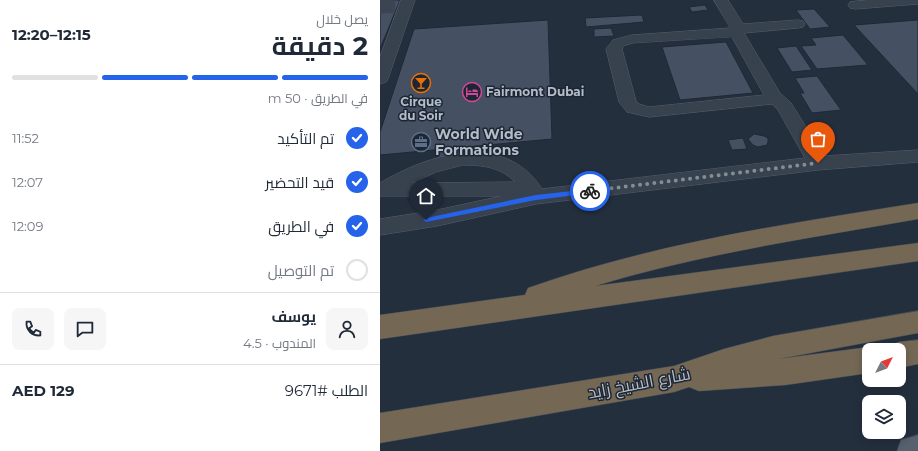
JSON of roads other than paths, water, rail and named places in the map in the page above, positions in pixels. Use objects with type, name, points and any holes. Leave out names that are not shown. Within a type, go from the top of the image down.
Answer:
[{"type":"highway","points":[[500,309],[565,284],[673,255],[725,244],[918,211]]},
{"type":"highway","points":[[380,327],[500,309],[918,252]]},
{"type":"highway","name":"شارع الشيخ زايد","points":[[380,428],[674,379],[724,362],[773,348],[918,322]]},
{"type":"highway","points":[[906,354],[918,352]]},
{"type":"highway","points":[[674,379],[730,377],[785,372],[862,361]]},
{"type":"main road","points":[[912,451],[918,450]]},
{"type":"street","points":[[721,0],[737,24],[740,39],[776,99],[785,107],[818,163]]},
{"type":"street","points":[[855,5],[918,0]]},
{"type":"street","points":[[380,79],[402,9]]},
{"type":"street","points":[[776,99],[649,112],[633,108],[628,102],[614,49],[618,44],[632,39],[798,24]]},
{"type":"street","points":[[381,193],[533,193],[818,163],[918,156]]},
{"type":"street","points":[[381,193],[412,173],[426,168],[452,161],[477,159],[502,164],[513,170],[533,193]]},
{"type":"street","points":[[380,227],[437,218],[533,193]]},
{"type":"water","points":[[478,148],[482,151],[482,155],[436,167],[440,151]]},
{"type":"tunnel","points":[[380,6],[398,5]]},
{"type":"place","name":"Cirque du Soir","points":[[421,83]]},
{"type":"place","name":"Fairmont Dubai","points":[[472,92]]},
{"type":"place","name":"World Wide Formations","points":[[421,142]]}]
